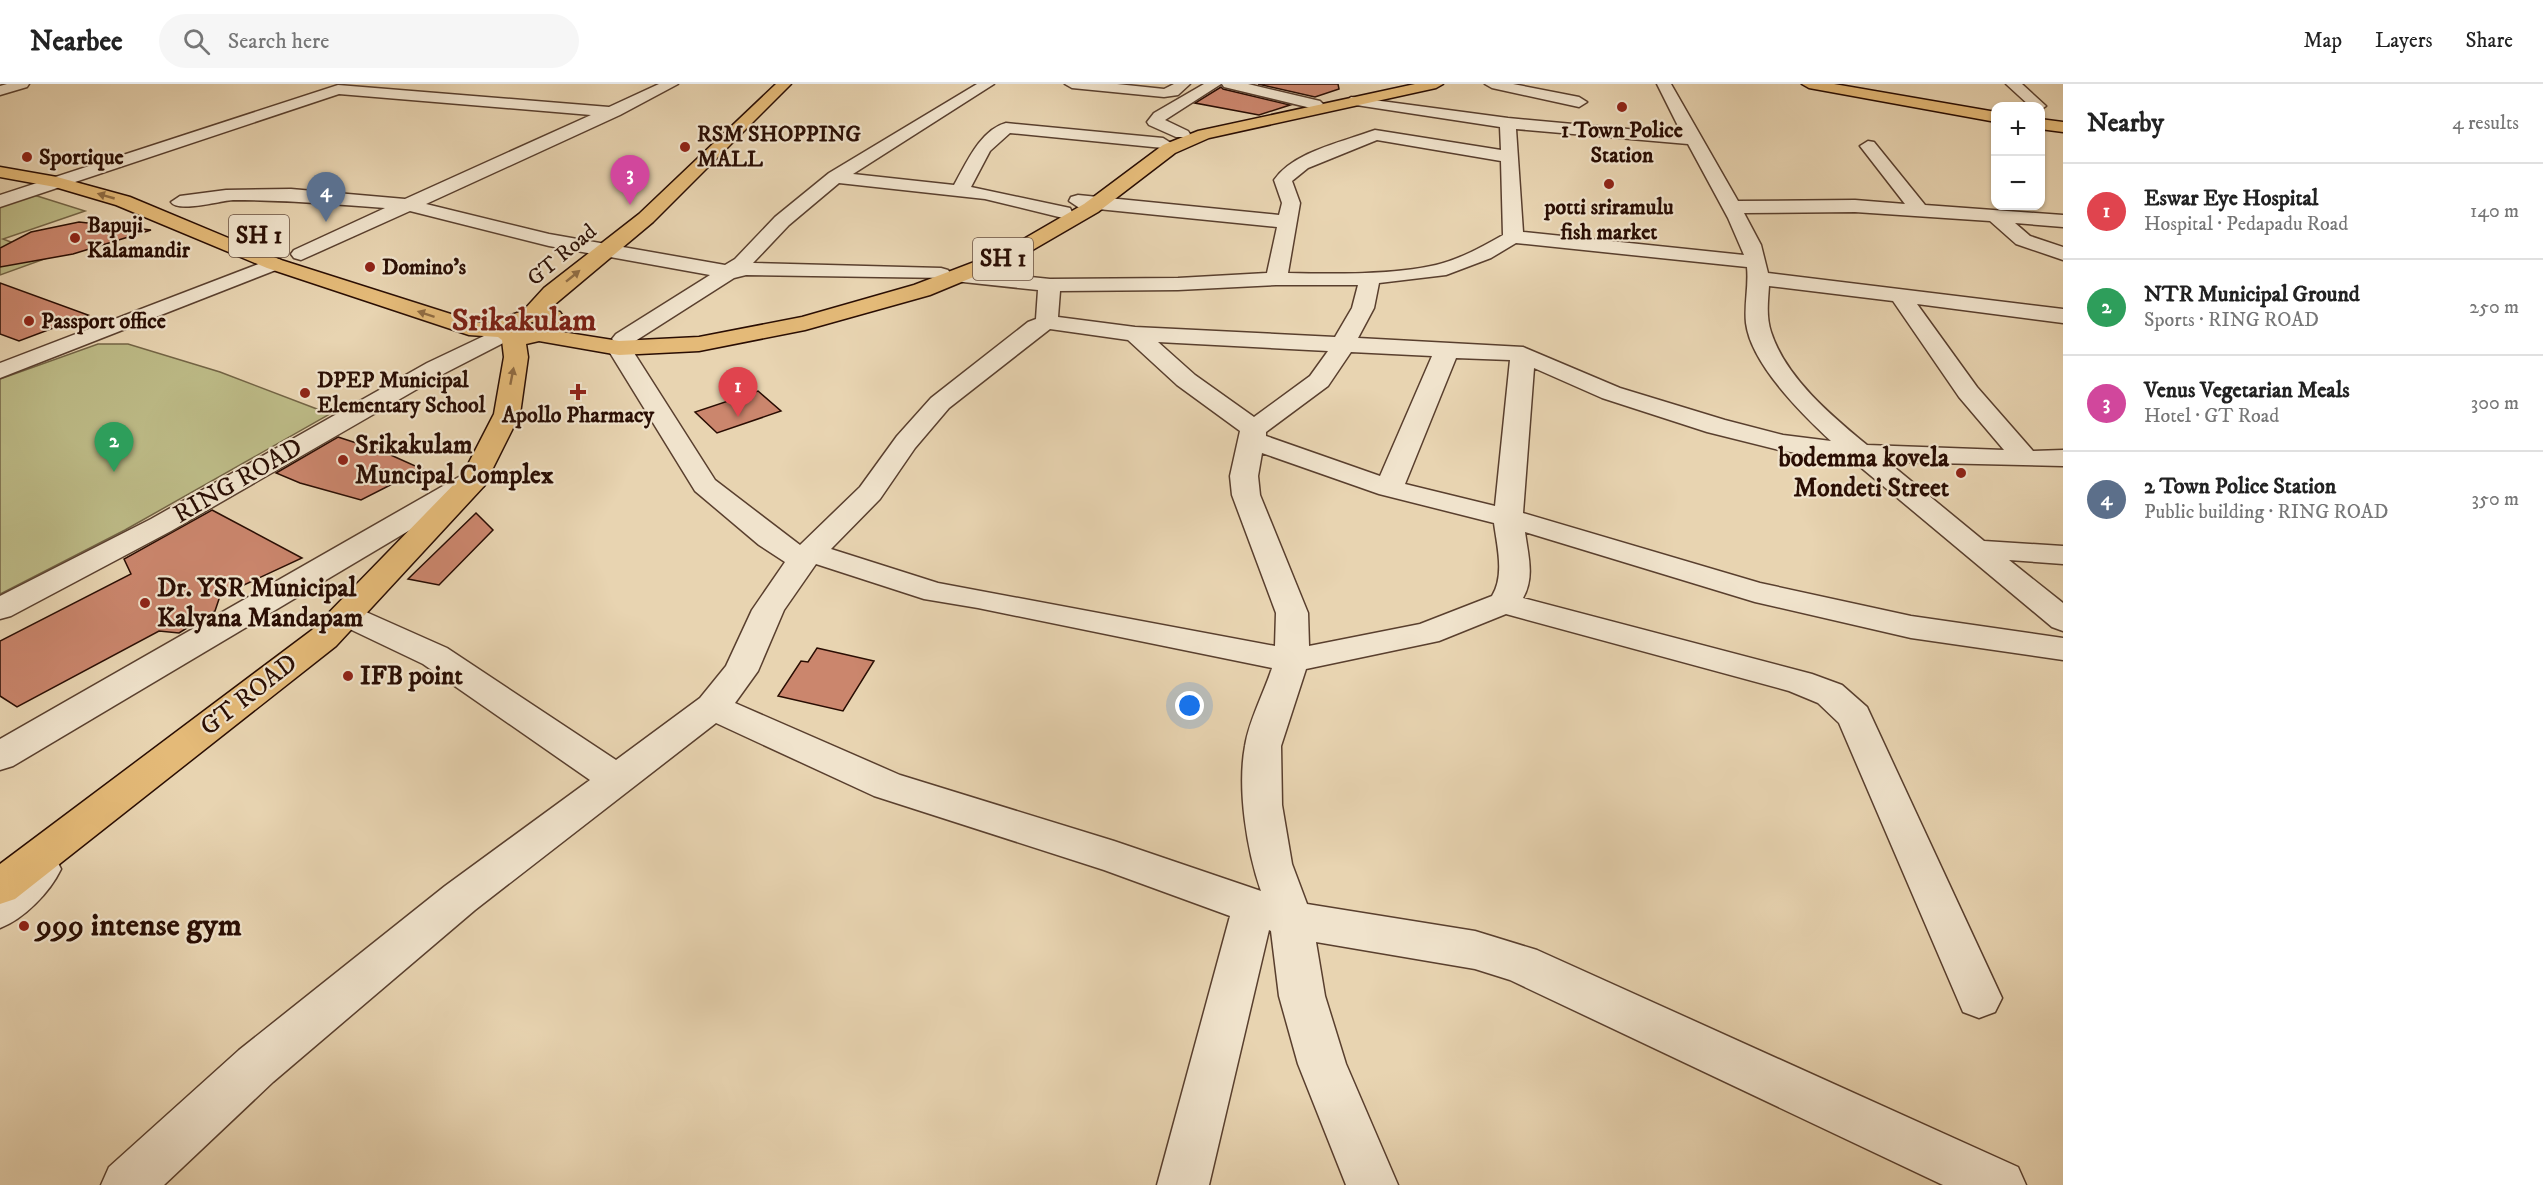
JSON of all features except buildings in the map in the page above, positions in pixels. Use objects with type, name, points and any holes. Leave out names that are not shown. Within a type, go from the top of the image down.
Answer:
[{"type":"main road","name":"GT Road","points":[[528,328],[552,293],[671,196],[784,84]]},
{"type":"main road","points":[[528,328],[628,253],[691,196],[799,84]]},
{"type":"main road","name":"SH 1","points":[[0,172],[57,182],[174,220],[277,255],[477,330],[528,328],[622,343],[666,347],[776,330],[922,290],[963,276],[1010,255],[1162,143],[1182,134],[1405,84]]},
{"type":"main road","name":"SH 1","points":[[622,343],[706,334],[830,306],[941,274],[1010,242],[1079,205],[1160,154],[1204,134],[1436,84]]},
{"type":"main road","points":[[1809,84],[1991,116]]},
{"type":"main road","points":[[2045,125],[2061,127]]},
{"type":"main road","name":"SH 1","points":[[0,160],[127,184],[210,215]]},
{"type":"main road","name":"SH 1","points":[[277,255],[301,254],[348,272],[430,294]]},
{"type":"main road","name":"SH 1","points":[[484,309],[528,328]]},
{"type":"main road","name":"GT ROAD","points":[[0,887],[324,638],[474,480],[507,414],[528,396],[537,355],[528,328]]},
{"type":"street","points":[[0,91],[22,84]]},
{"type":"street","points":[[301,254],[615,112],[671,84]]},
{"type":"street","points":[[180,202],[226,195],[268,193],[409,205],[549,240],[730,272],[742,263],[782,222],[835,177],[987,84]]},
{"type":"street","points":[[1072,84],[1164,93],[1173,92],[1183,84]]},
{"type":"street","points":[[1182,134],[1155,122],[1160,116],[1214,84]]},
{"type":"street","points":[[1229,84],[1315,104]]},
{"type":"street","points":[[1492,84],[1579,102]]},
{"type":"street","points":[[1568,129],[1584,84]]},
{"type":"street","points":[[1664,84],[1734,207],[1758,270],[1757,306],[1761,339],[1790,383],[1816,413],[1860,453],[2063,620]]},
{"type":"street","points":[[2013,84],[2032,102]]},
{"type":"street","points":[[0,201],[332,86],[615,112]]},
{"type":"street","points":[[1356,100],[1508,123],[1694,140]]},
{"type":"street","points":[[2045,113],[2061,127]]},
{"type":"street","points":[[1508,123],[1513,237]]},
{"type":"street","points":[[960,190],[983,148],[1006,128],[1162,143]]},
{"type":"street","points":[[1276,279],[1291,203],[1283,180],[1302,164],[1375,135],[1510,157]]},
{"type":"street","points":[[1868,146],[1920,211]]},
{"type":"street","points":[[835,177],[1079,205],[1287,222]]},
{"type":"street","points":[[1734,207],[1825,206],[2063,221]]},
{"type":"street","points":[[1995,216],[2023,240],[2063,254]]},
{"type":"street","points":[[963,276],[1050,285],[1370,278],[1439,271],[1484,254],[1513,237],[1758,270],[1899,294],[2063,316]]},
{"type":"street","points":[[0,371],[277,255]]},
{"type":"street","points":[[941,274],[746,268],[720,275],[622,343],[705,485],[770,539],[806,556],[935,592],[978,598],[1292,661],[1427,633],[1504,603],[1800,682],[1830,694],[1854,716],[1979,998]]},
{"type":"street","points":[[1183,1185],[1272,913],[1272,864],[1263,805],[1263,746],[1292,661],[1292,614],[1246,495],[1244,476],[1253,434],[1319,381],[1330,368],[1363,308],[1370,278]]},
{"type":"street","points":[[1048,322],[1046,312],[1050,285]]},
{"type":"street","points":[[1899,294],[1968,392],[2026,459]]},
{"type":"street","points":[[127,1185],[255,1066],[460,898],[713,707],[741,671],[768,610],[806,556],[870,493],[906,442],[940,403],[1036,327],[1048,322],[1135,334],[1523,354],[1611,393],[1716,426],[1783,443],[1860,453],[2026,459],[2063,458]]},
{"type":"street","name":"RING ROAD","points":[[0,609],[161,525],[436,368],[528,328]]},
{"type":"street","points":[[1135,334],[1186,380],[1253,434],[1389,488],[1508,518],[1755,592],[1911,627],[2063,649]]},
{"type":"street","points":[[1389,488],[1447,350]]},
{"type":"street","points":[[1504,603],[1513,588],[1515,574],[1508,518],[1523,354]]},
{"type":"street","points":[[0,756],[474,480]]},
{"type":"street","points":[[1975,549],[2063,555]]},
{"type":"street","points":[[346,615],[435,656],[618,780]]},
{"type":"street","points":[[713,707],[887,786],[1013,823],[1272,913],[1475,950],[1521,964],[2000,1185]]},
{"type":"street","points":[[0,910],[99,811]]},
{"type":"street","points":[[1272,913],[1302,996],[1322,1064],[1372,1185]]},
{"type":"shaded area","points":[[34,195],[85,211],[3,239],[50,257],[0,275],[0,207]]},
{"type":"shaded area","points":[[98,344],[128,344],[220,372],[330,414],[125,530],[0,594],[0,379]]},
{"type":"place","name":"1 Town Police Station","points":[[1622,107]]},
{"type":"place","name":"RSM SHOPPING MALL","points":[[685,147]]},
{"type":"place","name":"Sportique","points":[[27,157]]},
{"type":"place","name":"potti sriramulu fish market","points":[[1609,184]]},
{"type":"place","name":"Venus Vegetarian Meals","points":[[630,205]]},
{"type":"place","name":"2 Town Police Station","points":[[326,222]]},
{"type":"place","name":"Bapuji Kalamandir","points":[[75,238]]},
{"type":"place","name":"Domino's","points":[[370,267]]},
{"type":"place","name":"Passport office","points":[[29,321]]},
{"type":"place","name":"Apollo Pharmacy","points":[[578,392]]},
{"type":"place","name":"DPEP Municipal Elementary School","points":[[305,393]]},
{"type":"place","name":"Eswar Eye Hospital","points":[[738,417]]},
{"type":"place","name":"Srikakulam Muncipal Complex","points":[[343,460]]},
{"type":"place","name":"NTR Municipal Ground","points":[[114,472]]},
{"type":"place","name":"bodemma kovela Mondeti Street","points":[[1961,473]]},
{"type":"place","name":"Dr. YSR Municipal Kalyana Mandapam","points":[[145,603]]},
{"type":"place","name":"IFB point","points":[[348,676]]},
{"type":"place","name":"999 intense gym","points":[[24,926]]},
{"type":"district","name":"Srikakulam","points":[[524,321]]}]
